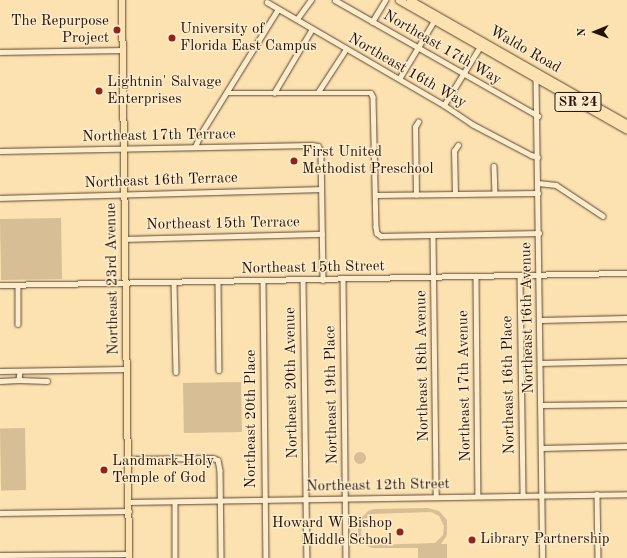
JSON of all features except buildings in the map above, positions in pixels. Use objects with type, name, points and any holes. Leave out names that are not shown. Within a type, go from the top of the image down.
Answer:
[{"type":"highway","name":"SR 24","points":[[399,0],[436,18]]},
{"type":"highway","name":"Waldo Road","points":[[410,0],[436,18],[627,124]]},
{"type":"highway","name":"Waldo Road","points":[[482,44],[507,62],[536,74],[627,130]]},
{"type":"main road","name":"Northeast 23rd Avenue","points":[[122,0],[129,556]]},
{"type":"street","points":[[297,19],[311,0]]},
{"type":"street","name":"Northeast 17th Way","points":[[335,0],[538,116]]},
{"type":"street","points":[[372,22],[385,0]]},
{"type":"street","name":"Northeast 16th Way","points":[[267,2],[444,105],[472,124],[531,155],[538,156]]},
{"type":"street","points":[[195,147],[200,135],[278,9]]},
{"type":"street","points":[[399,79],[436,18]]},
{"type":"street","points":[[274,93],[312,29]]},
{"type":"street","points":[[444,105],[482,44]]},
{"type":"street","points":[[318,92],[346,49]]},
{"type":"street","points":[[0,52],[123,50]]},
{"type":"street","name":"Northeast 16th Avenue","points":[[536,74],[538,116],[543,558]]},
{"type":"street","points":[[227,93],[371,93],[373,97],[376,227],[378,234],[386,236],[539,233]]},
{"type":"street","points":[[416,195],[415,127],[418,122]]},
{"type":"street","points":[[455,194],[454,151],[458,145]]},
{"type":"street","name":"Northeast 17th Terrace","points":[[0,151],[318,146],[321,151],[321,189]]},
{"type":"street","points":[[494,166],[495,193]]},
{"type":"street","points":[[538,183],[556,185],[603,216]]},
{"type":"street","points":[[321,189],[323,280]]},
{"type":"street","name":"Northeast 16th Terrace","points":[[0,198],[321,189]]},
{"type":"street","points":[[375,195],[538,193]]},
{"type":"street","name":"Northeast 15th Terrace","points":[[125,239],[322,234]]},
{"type":"street","name":"Northeast 18th Avenue","points":[[433,235],[436,497]]},
{"type":"street","name":"Northeast 15th Street","points":[[0,285],[126,284],[627,273]]},
{"type":"street","name":"Northeast 16th Place","points":[[520,276],[523,495]]},
{"type":"street","name":"Northeast 17th Avenue","points":[[476,277],[478,496]]},
{"type":"street","name":"Northeast 19th Place","points":[[343,279],[346,558]]},
{"type":"street","name":"Northeast 20th Place","points":[[263,280],[266,558]]},
{"type":"street","name":"Northeast 20th Avenue","points":[[303,280],[306,558]]},
{"type":"street","points":[[218,281],[219,370]]},
{"type":"street","points":[[174,283],[176,372]]},
{"type":"street","points":[[18,285],[18,324]]},
{"type":"street","points":[[540,320],[627,318]]},
{"type":"street","points":[[540,363],[627,361]]},
{"type":"street","points":[[0,371],[127,369]]},
{"type":"street","points":[[19,380],[20,371]]},
{"type":"street","points":[[0,381],[47,380]]},
{"type":"street","points":[[541,405],[627,404]]},
{"type":"street","points":[[541,448],[627,446]]},
{"type":"street","points":[[128,459],[217,459],[220,464],[221,558]]},
{"type":"street","points":[[597,494],[598,558]]},
{"type":"street","name":"Northeast 12th Street","points":[[129,502],[627,494]]},
{"type":"street","points":[[175,502],[175,558]]},
{"type":"street","points":[[0,513],[129,511]]},
{"type":"street","points":[[0,555],[129,556]]},
{"type":"shaded area","points":[[61,218],[62,279],[1,280],[0,219]]},
{"type":"shaded area","points":[[241,382],[242,432],[184,433],[183,383]]},
{"type":"shaded area","points":[[0,428],[25,428],[26,490],[1,490]]},
{"type":"shaded area","points":[[358,452],[362,452],[366,458],[362,464],[358,464],[354,460],[354,456]]},
{"type":"shaded area","points":[[428,508],[439,511],[447,520],[447,535],[441,544],[447,544],[447,558],[418,558],[418,548],[372,548],[364,544],[358,536],[358,522],[368,511],[374,509]],"holes":[[[431,512],[439,516],[444,526],[443,535],[435,543],[374,545],[366,541],[361,534],[362,523],[371,514]]]},
{"type":"place","name":"The Repurpose Project","points":[[117,30]]},
{"type":"place","name":"University of Florida East Campus","points":[[172,38]]},
{"type":"place","name":"Lightnin' Salvage Enterprises","points":[[99,91]]},
{"type":"place","name":"First United Methodist Preschool","points":[[294,161]]},
{"type":"place","name":"Landmark Holy Temple of God","points":[[104,470]]},
{"type":"place","name":"Howard W Bishop Middle School","points":[[400,532]]},
{"type":"place","name":"Library Partnership","points":[[472,540]]}]
